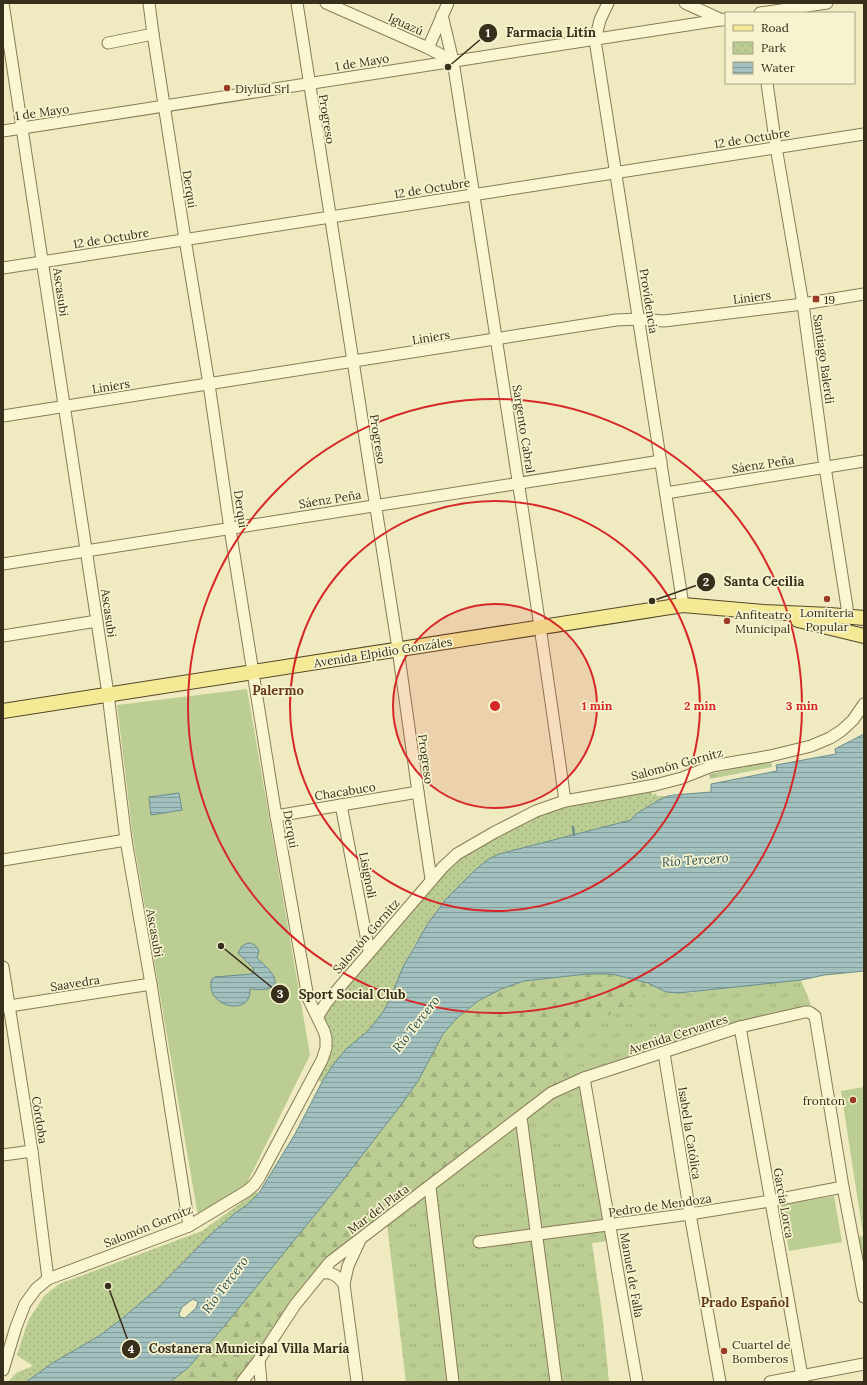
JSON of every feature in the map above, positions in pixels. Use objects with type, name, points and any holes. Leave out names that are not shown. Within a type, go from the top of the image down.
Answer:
[{"type":"main road","name":"Avenida Elpidio Gonzáles","points":[[3,711],[683,605],[864,618]]},
{"type":"main road","name":"Avenida Elpidio Gonzáles","points":[[764,612],[864,636]]},
{"type":"street","name":"Ascasubi","points":[[3,3],[87,550],[108,694],[126,840],[190,1226]]},
{"type":"street","name":"Derqui","points":[[150,3],[164,107],[210,384],[230,529],[276,816],[308,998],[318,1016]]},
{"type":"street","name":"Progreso","points":[[297,3],[308,83],[376,505],[431,879]]},
{"type":"street","name":"Iguazú","points":[[326,3],[428,48],[453,61]]},
{"type":"street","points":[[428,48],[448,3]]},
{"type":"street","name":"Providencia","points":[[608,3],[600,20],[595,40],[683,605]]},
{"type":"street","points":[[685,3],[724,19]]},
{"type":"street","points":[[760,12],[766,3]]},
{"type":"street","points":[[766,12],[827,3]]},
{"type":"street","name":"Sargento Cabral","points":[[442,15],[453,61],[497,339],[541,626],[564,801]]},
{"type":"street","name":"1 de Mayo","points":[[3,131],[724,19]]},
{"type":"street","points":[[108,43],[153,34]]},
{"type":"street","name":"Santiago Balerdi","points":[[767,84],[776,147],[803,304],[825,467],[847,608],[846,616]]},
{"type":"street","name":"12 de Octubre","points":[[3,268],[864,134]]},
{"type":"street","name":"Liniers","points":[[3,416],[616,320],[639,319],[664,321],[803,304],[864,294]]},
{"type":"street","name":"Sáenz Peña","points":[[3,564],[519,482],[661,461]]},
{"type":"street","name":"Sáenz Peña","points":[[666,493],[864,461]]},
{"type":"street","points":[[3,636],[97,621]]},
{"type":"street","name":"Salomón Gornitz","points":[[3,1370],[16,1327],[25,1304],[36,1289],[48,1279],[190,1226],[247,1191],[259,1178],[322,1060],[326,1048],[326,1038],[318,1016],[326,1003],[431,879],[457,854],[536,811],[564,801],[655,785],[682,778],[712,766],[770,756],[811,746],[841,732],[853,720],[864,704]]},
{"type":"street","name":"Chacabuco","points":[[276,816],[418,792]]},
{"type":"street","name":"Lisignoli","points":[[341,805],[370,951]]},
{"type":"street","points":[[3,860],[126,840]]},
{"type":"street","name":"Córdoba","points":[[3,967],[6,1007],[32,1151],[48,1279]]},
{"type":"street","name":"Saavedra","points":[[6,1007],[151,984]]},
{"type":"street","name":"Avenida Cervantes","points":[[561,1088],[584,1078],[740,1028],[809,1012],[815,1016],[843,1187]]},
{"type":"street","name":"García Lorca","points":[[740,1028],[802,1379]]},
{"type":"street","name":"Isabel la Católica","points":[[664,1053],[690,1214],[720,1382]]},
{"type":"street","name":"Manuel de Falla","points":[[584,1078],[637,1382]]},
{"type":"street","name":"Mar del Plata","points":[[242,1382],[259,1360],[295,1305],[330,1262],[361,1237],[561,1088]]},
{"type":"street","points":[[521,1117],[556,1382]]},
{"type":"street","points":[[3,1155],[32,1151]]},
{"type":"street","points":[[430,1186],[453,1382]]},
{"type":"street","points":[[843,1187],[864,1297]]},
{"type":"street","name":"Pedro de Mendoza","points":[[479,1242],[536,1233],[690,1214],[843,1187]]},
{"type":"street","points":[[356,1382],[344,1284],[348,1266],[361,1237]]},
{"type":"street","points":[[321,1273],[327,1272],[336,1275],[344,1284]]},
{"type":"street","points":[[259,1360],[261,1382]]},
{"type":"street","points":[[770,1382],[802,1379],[864,1364]]},
{"type":"green space","points":[[655,616],[655,618],[549,634],[550,633]]},
{"type":"green space","points":[[247,689],[310,1055],[247,1183],[198,1216],[133,838],[117,705]]},
{"type":"green space","points":[[771,762],[772,767],[710,779],[709,774]]},
{"type":"green space","points":[[651,789],[652,795],[656,793],[657,796],[668,796],[648,806],[631,820],[499,854],[487,860],[457,888],[436,912],[415,944],[383,1012],[368,1031],[342,1053],[322,1082],[317,1080],[327,1060],[322,1019],[326,1010],[456,860],[479,844],[557,808]]},
{"type":"green space","points":[[587,974],[612,974],[648,983],[640,998],[581,1031],[565,1044],[559,1055],[573,1077],[326,1259],[303,1285],[251,1365],[237,1382],[170,1382],[188,1368],[364,1153],[418,1081],[443,1034],[457,1018],[478,1001],[501,989],[524,981]]},
{"type":"green space","points":[[801,980],[811,1005],[737,1023],[573,1077],[559,1055],[565,1044],[581,1031],[640,998],[648,983],[666,992],[689,993]]},
{"type":"green space","points":[[580,1086],[609,1241],[592,1243],[602,1313],[609,1382],[406,1382],[387,1224],[556,1095]]},
{"type":"green space","points":[[864,1087],[864,1240],[841,1091]]},
{"type":"green space","points":[[256,1192],[259,1193],[247,1205],[235,1213],[209,1236],[158,1288],[119,1321],[99,1336],[54,1362],[26,1382],[8,1382],[16,1373],[33,1366],[17,1355],[28,1321],[44,1296],[59,1284],[202,1231]]},
{"type":"green space","points":[[834,1196],[842,1242],[789,1251],[781,1205]]},
{"type":"green space","points":[[863,1236],[864,1240],[864,1274],[857,1237]]},
{"type":"water","name":"Río Tercero","points":[[864,734],[864,971],[824,975],[801,980],[679,993],[666,992],[648,983],[612,974],[587,974],[524,981],[501,989],[478,1001],[457,1018],[443,1034],[418,1081],[401,1105],[336,1189],[226,1324],[188,1368],[170,1382],[26,1382],[54,1362],[99,1336],[119,1321],[158,1288],[209,1236],[235,1213],[247,1205],[259,1193],[295,1134],[322,1082],[333,1065],[346,1049],[368,1031],[383,1012],[403,967],[427,925],[446,899],[487,860],[499,854],[631,820],[636,814],[668,796],[711,792],[711,784],[777,771],[776,765],[836,754],[835,749]],"holes":[[[193,1299],[198,1302],[196,1308],[185,1318],[180,1317],[179,1314],[182,1307]]]},
{"type":"water","points":[[179,793],[182,810],[151,815],[149,797]]},
{"type":"water","points":[[248,943],[253,944],[258,949],[259,951],[257,958],[268,968],[274,977],[274,985],[270,988],[260,990],[250,989],[249,998],[244,1004],[231,1006],[224,1004],[213,994],[211,987],[212,979],[215,977],[252,974],[254,970],[253,968],[238,953],[242,946]]},
{"type":"waterway","points":[[573,827],[574,835]]},
{"type":"place","name":"Farmacia Litín","points":[[448,67]]},
{"type":"place","name":"Diylud Srl","points":[[227,88]]},
{"type":"place","name":"19","points":[[816,299]]},
{"type":"place","name":"Lomiteria Popular","points":[[827,599]]},
{"type":"place","name":"Santa Cecilia","points":[[652,601]]},
{"type":"place","name":"Anfiteatro Municipal","points":[[727,621]]},
{"type":"place","name":"Sport Social Club","points":[[221,946]]},
{"type":"place","name":"fronton","points":[[853,1100]]},
{"type":"place","name":"Costanera Municipal Villa María","points":[[108,1286]]},
{"type":"place","name":"Cuartel de Bomberos","points":[[724,1351]]},
{"type":"district","name":"Palermo","points":[[278,690]]},
{"type":"district","name":"Prado Español","points":[[745,1302]]}]
